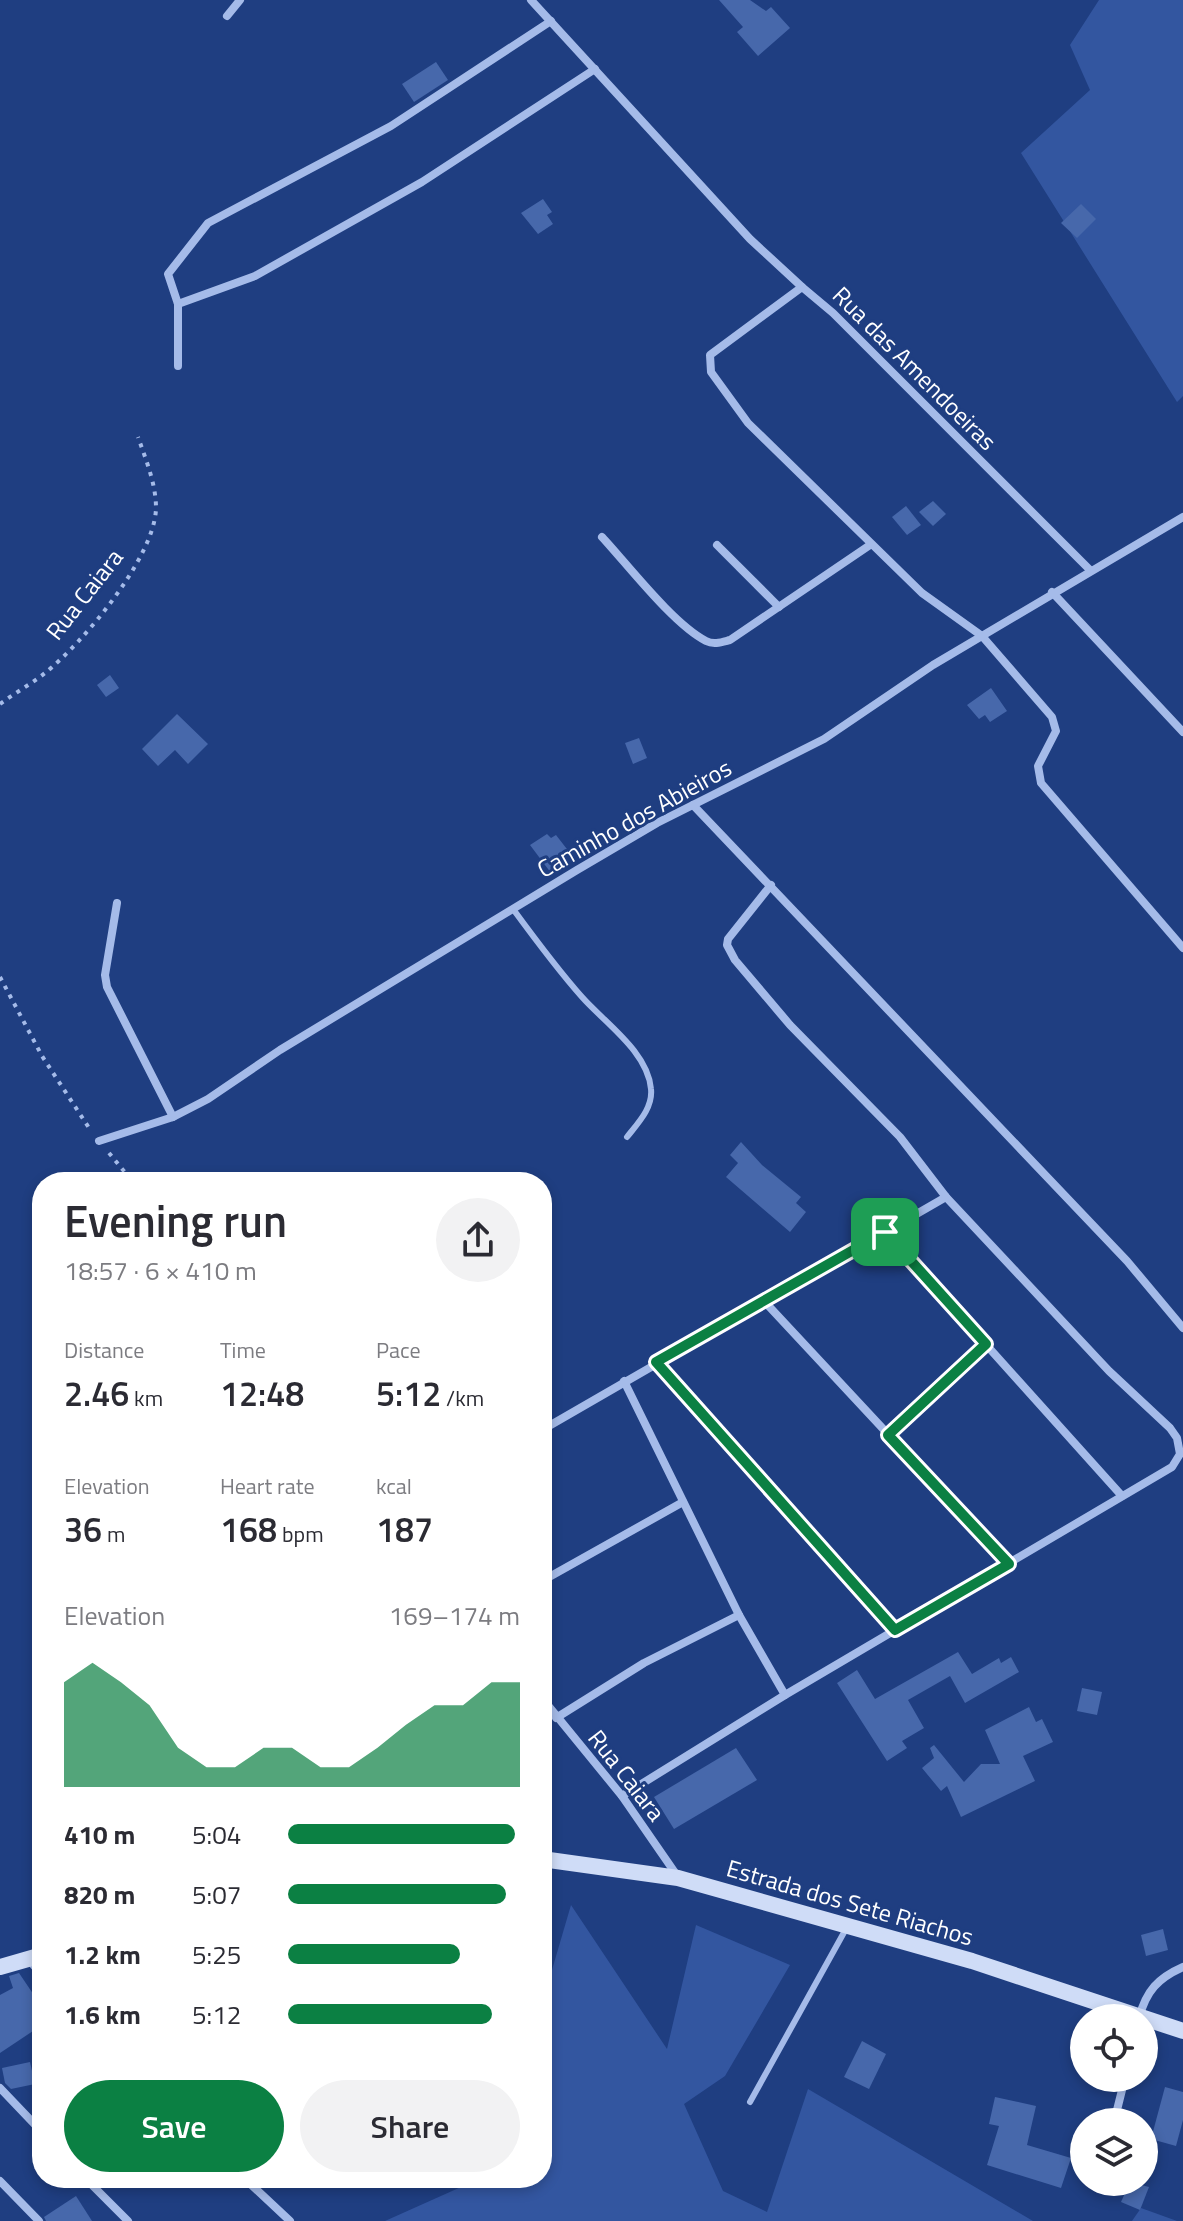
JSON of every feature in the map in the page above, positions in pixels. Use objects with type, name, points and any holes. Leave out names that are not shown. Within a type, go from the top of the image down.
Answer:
[{"type":"street","points":[[227,16],[240,0]]},
{"type":"street","points":[[531,0],[750,239],[802,287]]},
{"type":"street","points":[[178,366],[178,304],[168,274],[208,223],[391,126],[551,21]]},
{"type":"street","points":[[178,304],[255,276],[396,196],[595,69]]},
{"type":"street","name":"Rua das Amendoeiras","points":[[1090,570],[833,313],[802,287],[713,351],[709,366],[721,389],[748,423],[922,593],[982,636],[1056,723],[1056,731],[1038,766],[1041,783],[1183,948]]},
{"type":"street","name":"Caminho dos Abieiros","points":[[99,1141],[173,1117],[208,1099],[280,1050],[513,909],[693,805],[831,735],[1052,592],[1183,517]]},
{"type":"street","points":[[602,537],[681,621],[708,642],[730,640],[870,545]]},
{"type":"street","points":[[717,545],[779,607]]},
{"type":"street","points":[[1052,592],[1183,732]]},
{"type":"street","points":[[693,805],[1127,1261],[1183,1328]]},
{"type":"street","points":[[622,1796],[785,1695],[1172,1467],[1180,1454],[1177,1438],[946,1197],[923,1164],[790,1025],[730,952],[727,945],[731,934],[771,885]]},
{"type":"street","points":[[117,903],[106,982],[173,1117]]},
{"type":"street","points":[[552,1424],[946,1197]]},
{"type":"street","points":[[885,1232],[1122,1496]]},
{"type":"street","points":[[764,1301],[1009,1564]]},
{"type":"street","points":[[656,1362],[895,1630]]},
{"type":"street","points":[[624,1381],[739,1615],[785,1695]]},
{"type":"street","points":[[552,1575],[683,1502]]},
{"type":"street","points":[[556,1718],[644,1663],[739,1615]]},
{"type":"street","name":"Rua Caiara","points":[[552,1712],[622,1796],[678,1878]]},
{"type":"street","name":"Estrada dos Sete Riachos","points":[[552,1860],[678,1878],[972,1961],[1103,2004]]},
{"type":"street","points":[[0,1967],[32,1958]]},
{"type":"street","points":[[1143,2004],[1155,1983],[1183,1967]]},
{"type":"street","name":"Estrada dos Sete Riachos","points":[[1158,2022],[1183,2031]]},
{"type":"street","points":[[0,2088],[32,2122]]},
{"type":"street","points":[[0,2181],[39,2221]]},
{"type":"street","points":[[95,2188],[128,2221]]},
{"type":"street","points":[[255,2188],[290,2221]]},
{"type":"lane","points":[[513,909],[582,997],[625,1041],[648,1075],[651,1098],[646,1112],[627,1137]]},
{"type":"lane","points":[[750,2102],[847,1927]]},
{"type":"path","name":"Rua Caiara","points":[[0,704],[47,672],[84,634],[133,570],[154,529],[156,507],[153,482],[138,437]]},
{"type":"path","points":[[0,977],[42,1056],[99,1141],[125,1172]]},
{"type":"path","points":[[888,1435],[986,1344]]},
{"type":"shaded area","points":[[1099,0],[1183,0],[1183,396],[1177,402],[1021,153],[1090,90],[1070,45]]},
{"type":"shaded area","points":[[571,1905],[667,2049],[696,1925],[790,1965],[725,2076],[684,2104],[723,2191],[767,2212],[808,2089],[1033,2221],[385,2221],[459,2188],[552,2188],[552,1970]]},
{"type":"shaded area","points":[[1141,2208],[1177,2221],[1132,2221]]},
{"type":"building","points":[[719,0],[750,0],[766,11],[771,7],[790,28],[758,56],[737,32],[743,27]]},
{"type":"building","points":[[436,62],[448,80],[414,102],[402,84]]},
{"type":"building","points":[[543,199],[552,212],[547,215],[553,224],[538,234],[521,213]]},
{"type":"building","points":[[1081,204],[1096,219],[1077,238],[1061,223]]},
{"type":"building","points":[[933,501],[946,514],[933,526],[919,512]]},
{"type":"building","points":[[906,506],[921,525],[907,535],[892,517]]},
{"type":"building","points":[[110,675],[119,688],[106,697],[97,685]]},
{"type":"building","points":[[991,688],[1007,711],[990,722],[985,715],[979,719],[967,705]]},
{"type":"building","points":[[177,714],[208,744],[188,764],[175,750],[158,766],[142,749]]},
{"type":"building","points":[[639,738],[647,758],[633,764],[625,743]]},
{"type":"building","points":[[547,834],[551,838],[556,835],[570,853],[565,857],[568,861],[551,873],[530,845]]},
{"type":"building","points":[[741,1142],[762,1165],[801,1197],[796,1203],[806,1212],[790,1232],[726,1177],[738,1163],[730,1155]]},
{"type":"building","points":[[958,1652],[972,1674],[999,1658],[1001,1663],[1011,1657],[1019,1672],[965,1703],[950,1676],[908,1700],[924,1728],[902,1741],[907,1748],[887,1761],[837,1683],[857,1670],[875,1699]]},
{"type":"building","points":[[1082,1688],[1102,1692],[1097,1715],[1077,1711]]},
{"type":"building","points":[[1029,1707],[1036,1722],[1042,1719],[1053,1742],[1023,1756],[1035,1781],[961,1817],[947,1786],[941,1791],[922,1768],[934,1758],[930,1748],[934,1745],[964,1782],[981,1764],[1000,1764],[985,1730]]},
{"type":"building","points":[[736,1748],[757,1780],[674,1829],[654,1797]]},
{"type":"building","points":[[1163,1929],[1168,1950],[1146,1956],[1141,1935]]},
{"type":"building","points":[[19,1973],[32,1992],[32,2032],[0,2053],[0,1995],[13,1988],[9,1976]]},
{"type":"building","points":[[862,2041],[886,2054],[869,2089],[844,2077]]},
{"type":"building","points":[[30,2062],[32,2085],[11,2089],[5,2083],[2,2068]]},
{"type":"building","points":[[1165,2087],[1183,2092],[1183,2120],[1176,2146],[1158,2141],[1158,2113]]},
{"type":"building","points":[[995,2097],[1036,2106],[1027,2145],[1070,2158],[1061,2188],[987,2165],[999,2126],[989,2124]]},
{"type":"building","points":[[76,2196],[92,2221],[46,2221],[44,2217]]},
{"type":"building","points":[[1124,2196],[1145,2196],[1140,2210],[1121,2202]]},
{"type":"route","points":[[885,1232],[986,1344],[888,1435],[1009,1564],[895,1630],[656,1362],[885,1232]]}]
